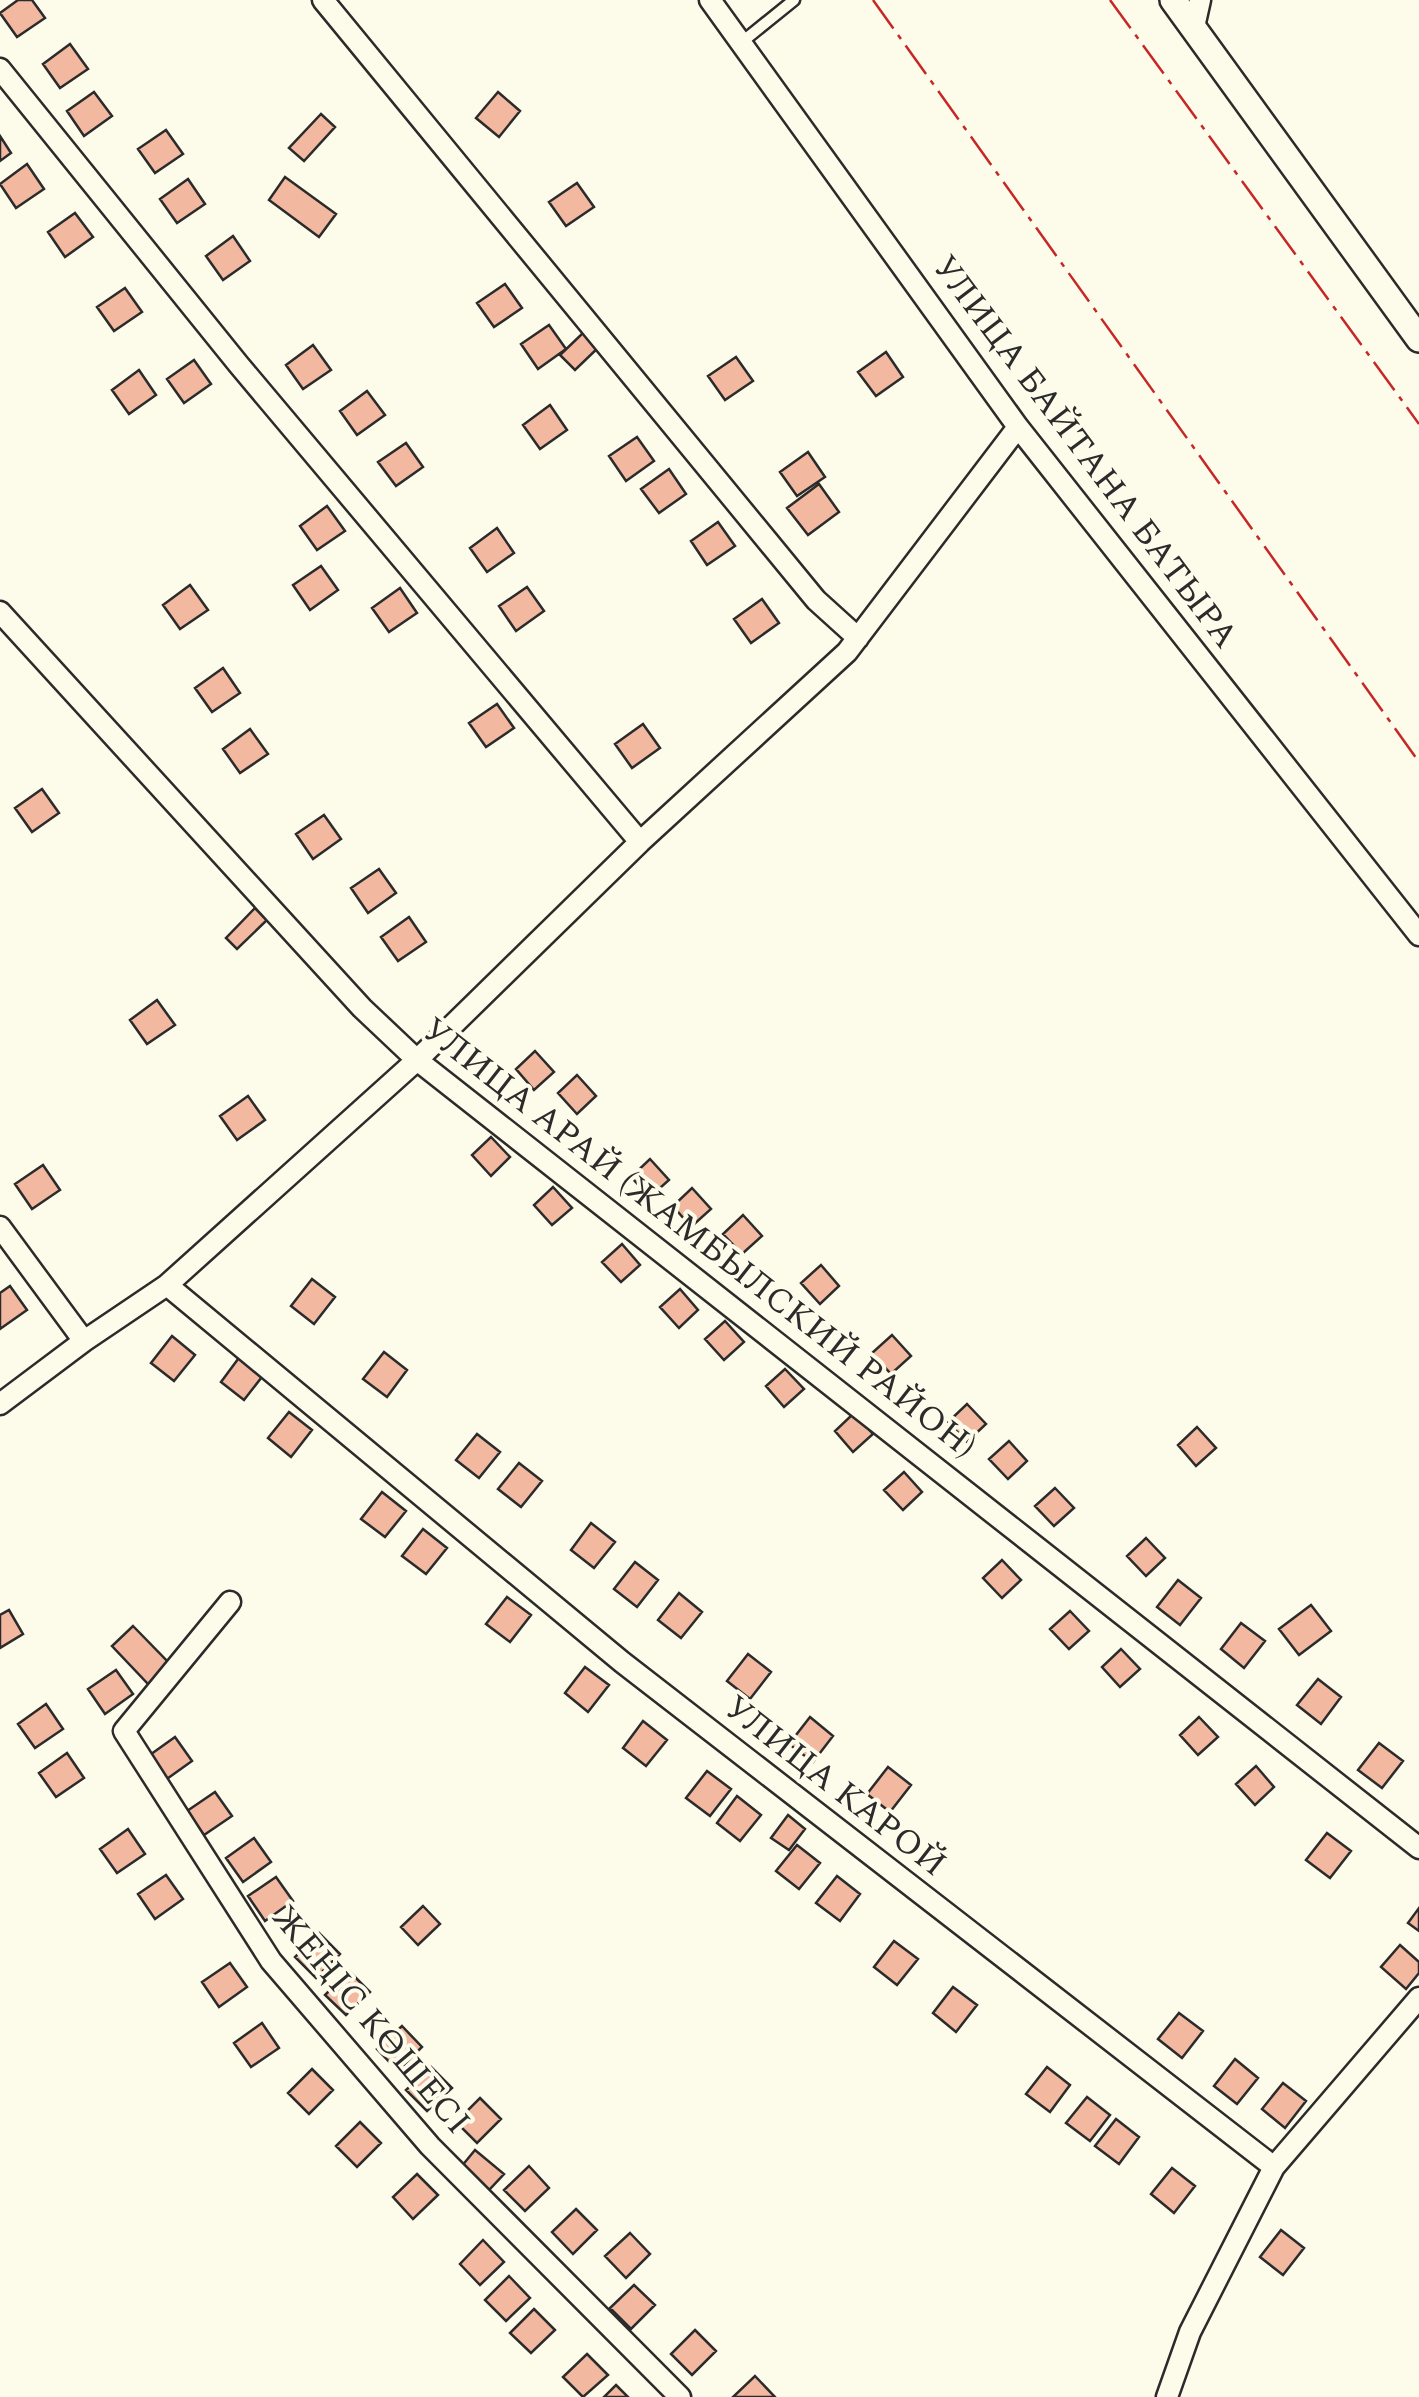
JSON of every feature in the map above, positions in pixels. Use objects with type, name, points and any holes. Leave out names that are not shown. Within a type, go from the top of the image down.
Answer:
[{"type":"street","points":[[323,0],[816,600],[858,638]]},
{"type":"street","name":"УЛИЦА БАЙТАНА БАТЫРА","points":[[710,0],[1018,427],[1419,935]]},
{"type":"street","points":[[1173,0],[1419,339]]},
{"type":"street","points":[[1194,27],[1200,0]]},
{"type":"street","points":[[0,70],[239,365],[640,842]]},
{"type":"street","points":[[0,1404],[167,1285],[417,1060],[640,842],[847,652],[1018,427]]},
{"type":"street","name":"УЛИЦА АРАЙ (ЖАМБЫЛСКИЙ РАЙОН)","points":[[0,612],[362,1008],[417,1060],[1419,1848]]},
{"type":"street","points":[[0,1227],[84,1341]]},
{"type":"street","name":"УЛИЦА КАРОЙ","points":[[167,1285],[622,1662],[1274,2166]]},
{"type":"street","name":"ЖЕҢІС КӨШЕСІ","points":[[230,1602],[124,1731],[271,1961],[430,2146],[680,2397]]},
{"type":"street","points":[[1168,2397],[1190,2332],[1274,2166],[1419,1998]]},
{"type":"lane","points":[[742,42],[794,0]]},
{"type":"building","points":[[18,0],[32,0],[45,18],[17,37],[0,13]]},
{"type":"building","points":[[70,44],[88,69],[60,88],[43,64]]},
{"type":"building","points":[[94,92],[112,116],[84,136],[67,111]]},
{"type":"building","points":[[498,92],[520,111],[499,137],[476,118]]},
{"type":"building","points":[[321,114],[335,127],[304,161],[289,148]]},
{"type":"building","points":[[166,130],[183,154],[155,173],[138,149]]},
{"type":"building","points":[[0,136],[11,153],[0,161]]},
{"type":"building","points":[[27,164],[44,189],[16,208],[0,184]]},
{"type":"building","points":[[285,177],[336,214],[319,237],[269,200]]},
{"type":"building","points":[[188,179],[205,204],[177,223],[160,199]]},
{"type":"building","points":[[577,183],[594,207],[566,226],[549,202]]},
{"type":"building","points":[[75,213],[93,237],[65,257],[48,232]]},
{"type":"building","points":[[233,236],[250,261],[223,280],[206,256]]},
{"type":"building","points":[[505,284],[522,308],[494,327],[477,303]]},
{"type":"building","points":[[125,288],[142,312],[114,331],[97,307]]},
{"type":"building","points":[[549,325],[566,349],[538,369],[521,344]]},
{"type":"building","points":[[585,331],[600,346],[575,370],[560,355]]},
{"type":"building","points":[[313,345],[331,370],[303,389],[286,365]]},
{"type":"building","points":[[886,352],[903,377],[876,396],[858,372]]},
{"type":"building","points":[[736,357],[753,381],[725,400],[708,376]]},
{"type":"building","points":[[194,360],[211,384],[184,403],[167,379]]},
{"type":"building","points":[[139,370],[156,395],[129,414],[112,390]]},
{"type":"building","points":[[367,391],[385,415],[357,435],[340,411]]},
{"type":"building","points":[[550,405],[567,430],[540,449],[523,425]]},
{"type":"building","points":[[637,437],[654,461],[626,481],[609,456]]},
{"type":"building","points":[[406,443],[423,467],[396,486],[378,462]]},
{"type":"building","points":[[808,452],[825,477],[797,496],[780,472]]},
{"type":"building","points":[[669,469],[686,494],[659,513],[641,489]]},
{"type":"building","points":[[819,484],[839,512],[808,535],[787,508]]},
{"type":"building","points":[[327,506],[345,531],[317,550],[300,526]]},
{"type":"building","points":[[718,522],[735,546],[707,565],[691,541]]},
{"type":"building","points":[[497,528],[514,553],[487,572],[470,548]]},
{"type":"building","points":[[321,566],[338,590],[310,610],[293,585]]},
{"type":"building","points":[[190,585],[208,610],[180,629],[163,605]]},
{"type":"building","points":[[527,587],[544,611],[516,631],[499,606]]},
{"type":"building","points":[[400,588],[417,613],[389,632],[372,608]]},
{"type":"building","points":[[762,599],[779,623],[751,643],[734,619]]},
{"type":"building","points":[[223,668],[240,693],[212,712],[195,688]]},
{"type":"building","points":[[497,704],[514,728],[486,747],[469,723]]},
{"type":"building","points":[[643,724],[660,748],[632,768],[615,744]]},
{"type":"building","points":[[250,729],[268,754],[240,773],[223,749]]},
{"type":"building","points":[[42,789],[59,813],[32,832],[15,808]]},
{"type":"building","points":[[324,815],[341,839],[313,859],[296,834]]},
{"type":"building","points":[[379,869],[396,893],[368,913],[351,888]]},
{"type":"building","points":[[255,908],[267,920],[237,949],[226,938]]},
{"type":"building","points":[[409,917],[426,942],[398,961],[381,937]]},
{"type":"building","points":[[157,1000],[175,1025],[147,1044],[130,1020]]},
{"type":"building","points":[[535,1051],[554,1072],[534,1090],[516,1069]]},
{"type":"building","points":[[577,1075],[596,1096],[577,1114],[558,1093]]},
{"type":"building","points":[[248,1096],[265,1120],[237,1140],[220,1116]]},
{"type":"building","points":[[491,1137],[510,1157],[491,1176],[472,1155]]},
{"type":"building","points":[[650,1159],[669,1180],[650,1197],[631,1177]]},
{"type":"building","points":[[43,1165],[60,1190],[32,1209],[15,1184]]},
{"type":"building","points":[[553,1187],[572,1208],[552,1225],[534,1205]]},
{"type":"building","points":[[692,1188],[711,1209],[691,1227],[673,1206]]},
{"type":"building","points":[[743,1215],[762,1236],[742,1254],[723,1234]]},
{"type":"building","points":[[622,1244],[640,1265],[621,1282],[602,1262]]},
{"type":"building","points":[[821,1265],[839,1286],[820,1304],[801,1283]]},
{"type":"building","points":[[312,1279],[335,1297],[314,1324],[291,1306]]},
{"type":"building","points":[[10,1286],[27,1310],[0,1329],[0,1293]]},
{"type":"building","points":[[680,1289],[698,1310],[679,1328],[660,1307]]},
{"type":"building","points":[[725,1321],[744,1342],[724,1360],[705,1339]]},
{"type":"building","points":[[892,1335],[911,1356],[891,1374],[872,1353]]},
{"type":"building","points":[[172,1336],[195,1355],[174,1381],[151,1363]]},
{"type":"building","points":[[384,1352],[407,1370],[387,1397],[363,1379]]},
{"type":"building","points":[[241,1355],[265,1373],[244,1400],[221,1382]]},
{"type":"building","points":[[785,1369],[804,1389],[784,1407],[766,1386]]},
{"type":"building","points":[[967,1404],[986,1424],[967,1442],[948,1422]]},
{"type":"building","points":[[289,1412],[312,1430],[291,1457],[268,1438]]},
{"type":"building","points":[[854,1413],[873,1434],[853,1452],[835,1431]]},
{"type":"building","points":[[1197,1427],[1216,1448],[1196,1466],[1178,1445]]},
{"type":"building","points":[[477,1434],[500,1452],[479,1478],[456,1460]]},
{"type":"building","points":[[1009,1441],[1027,1461],[1008,1479],[989,1459]]},
{"type":"building","points":[[519,1463],[542,1481],[521,1507],[498,1489]]},
{"type":"building","points":[[904,1472],[922,1492],[903,1510],[884,1490]]},
{"type":"building","points":[[1055,1488],[1074,1508],[1054,1526],[1035,1506]]},
{"type":"building","points":[[382,1492],[406,1511],[385,1537],[361,1519]]},
{"type":"building","points":[[591,1523],[615,1542],[594,1568],[571,1550]]},
{"type":"building","points":[[423,1529],[447,1548],[426,1574],[402,1556]]},
{"type":"building","points":[[1146,1538],[1165,1558],[1146,1576],[1127,1556]]},
{"type":"building","points":[[1002,1560],[1021,1580],[1002,1598],[983,1578]]},
{"type":"building","points":[[635,1562],[658,1580],[637,1607],[614,1589]]},
{"type":"building","points":[[1178,1580],[1201,1598],[1180,1625],[1157,1607]]},
{"type":"building","points":[[679,1593],[702,1612],[681,1638],[658,1620]]},
{"type":"building","points":[[507,1597],[531,1615],[510,1642],[486,1624]]},
{"type":"building","points":[[1311,1605],[1331,1631],[1299,1655],[1279,1629]]},
{"type":"building","points":[[9,1610],[23,1634],[0,1648],[0,1615]]},
{"type":"building","points":[[1070,1611],[1089,1631],[1069,1649],[1050,1629]]},
{"type":"building","points":[[1241,1623],[1265,1641],[1244,1668],[1221,1649]]},
{"type":"building","points":[[133,1626],[171,1665],[149,1685],[112,1646]]},
{"type":"building","points":[[1121,1649],[1140,1669],[1120,1687],[1102,1667]]},
{"type":"building","points":[[748,1654],[771,1672],[750,1699],[727,1681]]},
{"type":"building","points":[[585,1667],[609,1685],[588,1712],[565,1693]]},
{"type":"building","points":[[116,1670],[133,1694],[105,1714],[88,1689]]},
{"type":"building","points":[[1318,1679],[1341,1697],[1321,1724],[1297,1705]]},
{"type":"building","points":[[46,1704],[63,1729],[35,1748],[18,1724]]},
{"type":"building","points":[[810,1717],[833,1736],[813,1762],[789,1744]]},
{"type":"building","points":[[1199,1717],[1218,1737],[1198,1755],[1180,1735]]},
{"type":"building","points":[[643,1721],[667,1740],[646,1766],[623,1748]]},
{"type":"building","points":[[175,1737],[192,1761],[164,1781],[147,1757]]},
{"type":"building","points":[[1379,1743],[1403,1761],[1382,1788],[1358,1770]]},
{"type":"building","points":[[67,1753],[84,1778],[56,1797],[39,1773]]},
{"type":"building","points":[[1256,1766],[1274,1787],[1255,1805],[1236,1784]]},
{"type":"building","points":[[888,1767],[911,1785],[890,1812],[867,1794]]},
{"type":"building","points":[[707,1771],[731,1789],[710,1816],[686,1798]]},
{"type":"building","points":[[215,1792],[232,1816],[204,1835],[187,1811]]},
{"type":"building","points":[[737,1796],[761,1815],[740,1841],[717,1823]]},
{"type":"building","points":[[788,1815],[805,1829],[789,1850],[771,1838]]},
{"type":"building","points":[[128,1829],[145,1854],[117,1873],[100,1849]]},
{"type":"building","points":[[1327,1833],[1351,1851],[1330,1878],[1306,1860]]},
{"type":"building","points":[[254,1838],[271,1862],[243,1882],[226,1858]]},
{"type":"building","points":[[797,1845],[820,1863],[799,1889],[776,1871]]},
{"type":"building","points":[[166,1875],[183,1899],[155,1919],[138,1894]]},
{"type":"building","points":[[837,1876],[860,1894],[840,1921],[816,1903]]},
{"type":"building","points":[[276,1877],[293,1901],[265,1921],[248,1896]]},
{"type":"building","points":[[423,1906],[440,1924],[418,1945],[401,1927]]},
{"type":"building","points":[[1419,1908],[1419,1931],[1408,1923]]},
{"type":"building","points":[[319,1933],[340,1954],[316,1978],[295,1957]]},
{"type":"building","points":[[894,1941],[918,1959],[897,1985],[874,1967]]},
{"type":"building","points":[[1400,1945],[1419,1962],[1419,1973],[1406,1989],[1381,1967]]},
{"type":"building","points":[[230,1963],[247,1987],[219,2007],[202,1982]]},
{"type":"building","points":[[349,1971],[370,1992],[346,2015],[325,1995]]},
{"type":"building","points":[[953,1987],[977,2005],[956,2032],[933,2013]]},
{"type":"building","points":[[1179,2013],[1203,2031],[1182,2058],[1158,2039]]},
{"type":"building","points":[[262,2023],[279,2048],[251,2067],[234,2043]]},
{"type":"building","points":[[402,2026],[422,2047],[398,2071],[377,2049]]},
{"type":"building","points":[[1235,2059],[1258,2078],[1237,2104],[1214,2086]]},
{"type":"building","points":[[431,2067],[452,2088],[427,2111],[406,2090]]},
{"type":"building","points":[[1047,2067],[1070,2085],[1050,2112],[1026,2094]]},
{"type":"building","points":[[312,2069],[333,2090],[309,2114],[288,2093]]},
{"type":"building","points":[[1283,2083],[1306,2101],[1285,2128],[1262,2109]]},
{"type":"building","points":[[1087,2097],[1110,2115],[1090,2141],[1066,2123]]},
{"type":"building","points":[[480,2098],[501,2119],[477,2143],[456,2122]]},
{"type":"building","points":[[1116,2119],[1139,2137],[1119,2164],[1095,2146]]},
{"type":"building","points":[[360,2122],[381,2143],[357,2167],[336,2146]]},
{"type":"building","points":[[475,2150],[504,2174],[489,2190],[461,2167]]},
{"type":"building","points":[[529,2166],[549,2188],[525,2211],[504,2190]]},
{"type":"building","points":[[1172,2168],[1195,2186],[1174,2213],[1151,2194]]},
{"type":"building","points":[[417,2174],[438,2195],[413,2219],[393,2197]]},
{"type":"building","points":[[576,2209],[597,2230],[573,2254],[552,2232]]},
{"type":"building","points":[[1281,2230],[1304,2248],[1283,2275],[1260,2257]]},
{"type":"building","points":[[630,2233],[650,2254],[626,2278],[605,2256]]},
{"type":"building","points":[[483,2240],[504,2262],[480,2285],[460,2264]]},
{"type":"building","points":[[509,2276],[530,2298],[506,2321],[485,2300]]},
{"type":"building","points":[[634,2285],[655,2305],[631,2329],[610,2308]]},
{"type":"building","points":[[534,2309],[555,2330],[531,2353],[510,2333]]},
{"type":"building","points":[[695,2330],[716,2351],[692,2375],[671,2354]]},
{"type":"building","points":[[587,2354],[608,2375],[583,2397],[563,2377]]},
{"type":"building","points":[[755,2376],[775,2397],[733,2397]]},
{"type":"building","points":[[616,2385],[628,2397],[604,2397]]},
{"type":"power","points":[[873,0],[1419,762]]},
{"type":"power","points":[[1110,0],[1419,424]]}]
